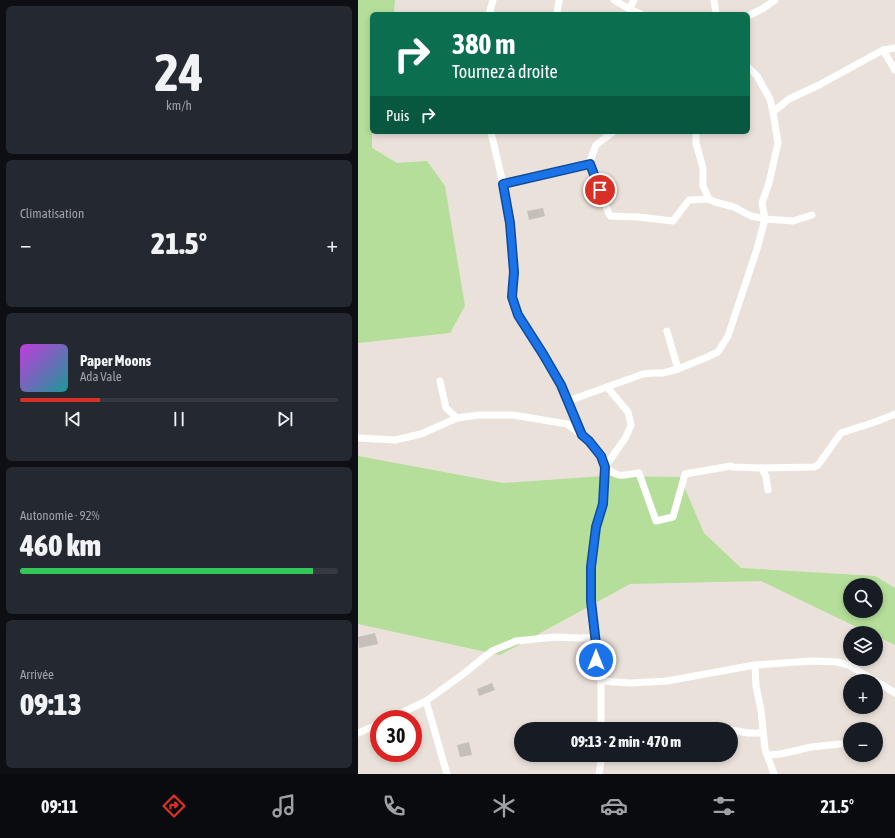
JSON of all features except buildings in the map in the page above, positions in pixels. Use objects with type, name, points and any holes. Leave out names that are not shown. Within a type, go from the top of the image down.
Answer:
[{"type":"street","points":[[490,12],[493,0]]},
{"type":"street","points":[[557,12],[559,0]]},
{"type":"street","points":[[614,0],[636,12]]},
{"type":"street","points":[[629,9],[634,0]]},
{"type":"street","points":[[714,0],[716,12]]},
{"type":"street","points":[[750,15],[775,0]]},
{"type":"street","points":[[773,112],[789,99],[819,86],[883,50],[895,48]]},
{"type":"street","points":[[883,50],[895,70]]},
{"type":"street","points":[[568,401],[643,374],[663,373],[678,369],[718,352],[728,336],[757,249],[765,219],[762,203],[769,183],[778,143],[770,99],[757,76],[750,69]]},
{"type":"street","points":[[491,134],[510,223],[514,272],[512,297],[518,315],[558,379],[582,435]]},
{"type":"street","points":[[610,134],[596,145],[590,164],[610,216],[674,221],[689,200],[709,198]]},
{"type":"street","points":[[696,134],[696,143],[703,168],[703,186],[709,198],[715,202],[734,207],[751,216],[765,219],[794,221],[812,214]]},
{"type":"street","points":[[503,184],[590,164]]},
{"type":"street","points":[[666,331],[678,369]]},
{"type":"street","points":[[440,381],[446,408],[458,418]]},
{"type":"street","points":[[605,467],[626,437],[631,425],[628,412],[607,387]]},
{"type":"street","points":[[605,467],[619,476],[639,473],[656,521],[673,517],[684,474],[731,466],[761,468],[814,467],[818,465],[842,433],[895,414]]},
{"type":"street","points":[[358,438],[395,440],[421,434],[458,418],[480,415],[513,415],[567,424],[589,441],[601,456],[605,467],[603,504],[596,527],[591,567],[591,601],[596,638],[596,660],[602,681],[601,722]]},
{"type":"street","points":[[761,468],[766,476],[768,490]]},
{"type":"street","points":[[408,710],[426,701],[492,651],[516,641],[555,637],[596,638]]},
{"type":"street","points":[[602,681],[630,683],[667,681],[755,666],[812,661],[837,662],[849,665],[864,674]]},
{"type":"street","points":[[755,666],[756,686],[761,710],[765,749],[774,774]]},
{"type":"street","points":[[883,685],[895,693]]},
{"type":"street","points":[[426,701],[447,774]]},
{"type":"street","points":[[358,733],[370,728]]},
{"type":"street","points":[[738,731],[763,733]]},
{"type":"street","points":[[767,755],[781,754],[811,747],[840,744]]},
{"type":"street","points":[[599,774],[601,762]]},
{"type":"green space","points":[[358,0],[395,0],[394,12],[370,12],[370,134],[372,134],[372,148],[397,163],[427,161],[445,186],[465,306],[450,333],[358,343]]},
{"type":"green space","points":[[358,456],[503,483],[604,476],[680,477],[704,533],[741,568],[875,576],[878,578],[843,578],[843,618],[883,618],[883,581],[895,588],[895,645],[883,639],[883,626],[854,626],[761,581],[630,584],[500,655],[358,624]]},
{"type":"route","points":[[596,660],[596,644],[591,601],[591,567],[596,527],[603,504],[605,467],[601,456],[582,435],[561,385],[518,315],[512,297],[514,272],[510,223],[503,184],[590,164],[600,190]]}]
